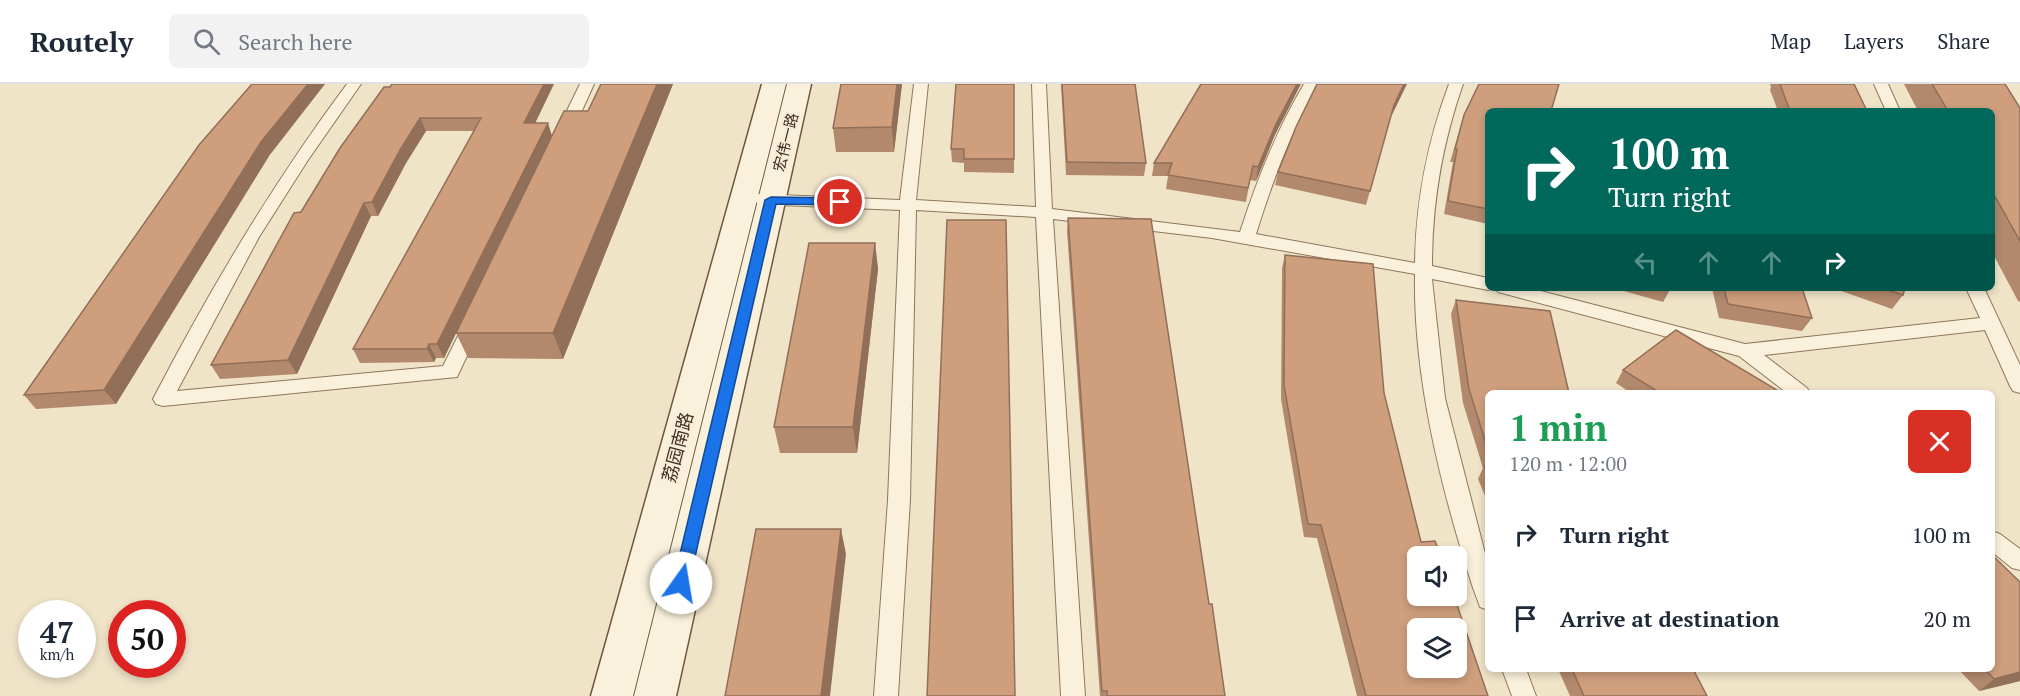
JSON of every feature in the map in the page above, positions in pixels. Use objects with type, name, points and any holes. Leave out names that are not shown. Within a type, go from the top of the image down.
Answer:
[{"type":"main road","name":"宏伟一路","points":[[757,199],[774,84]]},
{"type":"main road","name":"宏伟一路","points":[[757,199],[799,84]]},
{"type":"main road","name":"荔园南路","points":[[612,696],[757,199]]},
{"type":"main road","name":"荔园南路","points":[[654,696],[757,199]]},
{"type":"lane","points":[[354,84],[282,184],[243,246],[203,318],[163,399],[450,372],[481,308]]},
{"type":"lane","points":[[557,148],[587,84]]},
{"type":"lane","points":[[886,696],[899,500],[908,203],[921,84]]},
{"type":"lane","points":[[1039,84],[1044,213],[1073,696]]},
{"type":"lane","points":[[1246,237],[1283,136],[1311,84]]},
{"type":"lane","points":[[1456,84],[1438,135],[1430,175],[1424,219],[1422,269],[1435,399],[1476,568],[1485,592]]},
{"type":"lane","points":[[1881,84],[1892,108]]},
{"type":"lane","points":[[757,199],[908,203],[1044,213],[1246,237],[1422,269],[1485,283]]},
{"type":"lane","points":[[1517,291],[1745,351],[1991,323]]},
{"type":"lane","points":[[1976,291],[2020,386]]},
{"type":"lane","points":[[1745,351],[1796,390]]},
{"type":"lane","points":[[1995,542],[2020,561]]},
{"type":"lane","points":[[1515,672],[1524,696]]},
{"type":"building","points":[[252,84],[308,84],[261,142],[104,390],[24,395],[199,145]]},
{"type":"building","points":[[392,84],[544,84],[524,123],[548,123],[437,344],[429,344],[427,349],[353,349],[481,118],[420,118],[372,202],[364,203],[288,360],[211,365],[294,213],[301,212],[340,148],[384,87],[390,87]]},
{"type":"building","points":[[601,84],[657,84],[553,333],[456,333],[564,111],[588,111]]},
{"type":"building","points":[[841,84],[897,84],[892,127],[833,128]]},
{"type":"building","points":[[956,84],[1014,84],[1014,159],[964,159],[964,149],[951,149]]},
{"type":"building","points":[[1062,84],[1135,84],[1146,163],[1067,162]]},
{"type":"building","points":[[1201,84],[1297,84],[1276,124],[1258,167],[1253,166],[1248,188],[1168,175],[1172,163],[1154,163]]},
{"type":"building","points":[[1317,84],[1404,84],[1394,105],[1370,191],[1278,172]]},
{"type":"building","points":[[1479,84],[1559,84],[1552,108],[1485,108],[1485,208],[1448,201],[1457,149],[1455,149],[1464,115]]},
{"type":"building","points":[[1780,84],[1854,84],[1866,108],[1789,108]]},
{"type":"building","points":[[1932,84],[2005,84],[2020,108],[2020,241],[1995,196],[1995,108],[1946,108]]},
{"type":"building","points":[[1068,218],[1151,219],[1225,696],[1107,696],[1107,691],[1102,691]]},
{"type":"building","points":[[947,220],[1006,220],[1015,696],[927,696]]},
{"type":"building","points":[[809,243],[875,243],[853,427],[774,427]]},
{"type":"building","points":[[1285,255],[1373,264],[1384,393],[1421,542],[1435,541],[1437,546],[1407,546],[1407,606],[1457,606],[1461,618],[1407,618],[1407,678],[1467,678],[1467,634],[1488,696],[1366,696],[1321,525],[1308,524],[1284,385]]},
{"type":"building","points":[[1725,291],[1803,291],[1812,318],[1728,304]]},
{"type":"building","points":[[1891,291],[1904,291],[1903,295]]},
{"type":"building","points":[[1456,300],[1550,311],[1568,390],[1485,390],[1485,440],[1469,389]]},
{"type":"building","points":[[1676,330],[1777,390],[1655,390],[1623,370]]},
{"type":"building","points":[[756,529],[841,529],[821,696],[725,696]]},
{"type":"building","points":[[1995,558],[2020,582],[2020,672],[1994,679],[1988,672],[1995,672]]},
{"type":"building","points":[[1573,672],[1695,672],[1707,696],[1584,696]]},
{"type":"route","points":[[681,583],[771,200],[840,202]]}]
